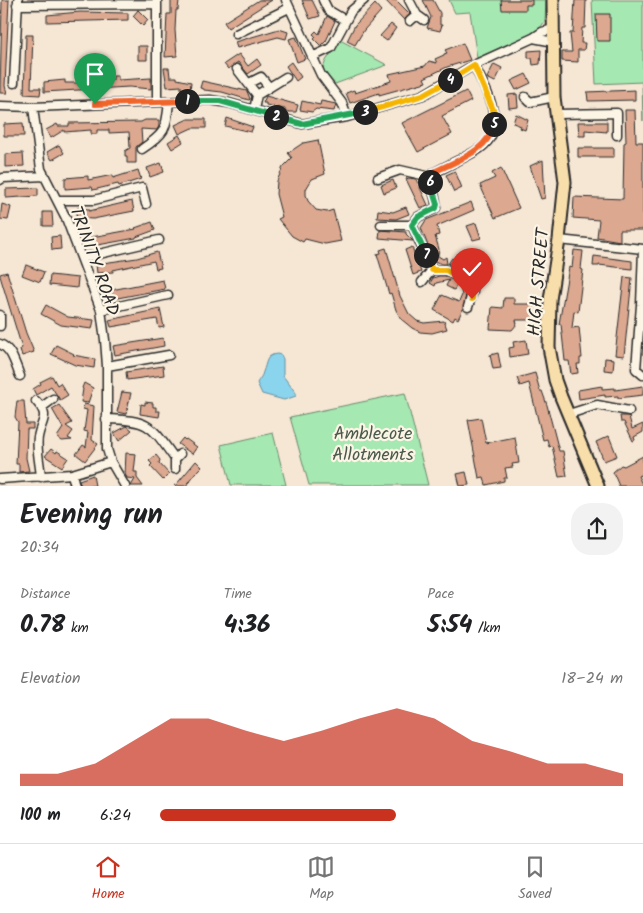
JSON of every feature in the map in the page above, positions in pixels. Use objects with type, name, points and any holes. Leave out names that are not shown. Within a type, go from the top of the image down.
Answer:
[{"type":"highway","name":"HIGH STREET","points":[[553,6],[554,97],[565,182],[550,300],[549,347],[555,380],[598,486]]},
{"type":"street","points":[[286,0],[321,75],[342,103],[347,117]]},
{"type":"street","points":[[323,0],[328,10],[345,20]]},
{"type":"street","points":[[312,57],[331,48],[351,11],[364,0]]},
{"type":"street","points":[[409,0],[420,18],[410,21]]},
{"type":"street","points":[[14,83],[18,3],[157,2],[157,102]]},
{"type":"street","points":[[236,34],[289,8]]},
{"type":"street","points":[[0,106],[34,107],[210,100],[302,124],[347,117],[423,95],[474,65],[552,29]]},
{"type":"street","points":[[533,38],[552,42]]},
{"type":"street","points":[[412,225],[418,217],[436,208],[437,204],[430,186],[434,172],[477,151],[491,134],[494,112],[474,65]]},
{"type":"street","points":[[237,68],[257,95]]},
{"type":"street","points":[[249,83],[261,76],[269,86]]},
{"type":"street","points":[[254,110],[257,95],[286,77]]},
{"type":"street","points":[[528,103],[554,97]]},
{"type":"street","points":[[142,149],[160,137],[165,128],[169,102]]},
{"type":"street","name":"TRINITY ROAD","points":[[34,107],[41,169],[57,200],[82,258],[101,310],[106,340],[107,450],[111,462],[125,486]]},
{"type":"street","points":[[556,114],[617,113],[617,135]]},
{"type":"street","points":[[378,178],[400,170],[432,177]]},
{"type":"street","points":[[0,180],[3,178],[45,176]]},
{"type":"street","points":[[57,200],[94,200],[142,188],[146,204]]},
{"type":"street","points":[[381,225],[412,225]]},
{"type":"street","points":[[412,225],[432,270]]},
{"type":"street","points":[[82,258],[159,240]]},
{"type":"street","points":[[559,240],[643,248],[636,370],[643,375]]},
{"type":"street","points":[[470,284],[479,273],[481,265]]},
{"type":"street","points":[[422,282],[432,270]]},
{"type":"street","points":[[432,270],[446,270],[470,284],[473,290],[468,307]]},
{"type":"street","points":[[101,310],[168,295]]},
{"type":"street","points":[[0,315],[0,326]]},
{"type":"street","points":[[0,344],[7,346],[20,376]]},
{"type":"street","points":[[107,366],[169,355]]},
{"type":"street","points":[[41,477],[38,438],[44,419],[39,404],[53,399]]},
{"type":"street","points":[[569,414],[597,405],[628,411]]},
{"type":"street","points":[[106,419],[131,420],[144,423],[178,457],[175,469]]},
{"type":"street","points":[[0,479],[72,474],[111,462]]},
{"type":"street","points":[[72,474],[75,486]]},
{"type":"green space","points":[[449,0],[546,0],[545,21],[538,31],[477,58],[470,12],[455,13]]},
{"type":"green space","points":[[592,0],[643,0],[643,121],[642,82],[596,84]]},
{"type":"green space","points":[[340,40],[387,65],[335,84],[323,70],[326,61]]},
{"type":"green space","name":"Amblecote Allotments","points":[[405,393],[428,485],[309,485],[290,417]]},
{"type":"green space","points":[[273,433],[286,485],[231,485],[221,445]]},
{"type":"water","points":[[277,354],[281,355],[283,359],[283,376],[296,393],[296,396],[284,400],[262,394],[257,383],[268,358]]},
{"type":"building","points":[[2,0],[9,0],[5,86],[7,93],[0,93]]},
{"type":"building","points":[[171,0],[179,0],[178,10],[176,10],[175,30],[177,56],[165,57],[167,14],[171,14]]},
{"type":"building","points":[[259,0],[272,0],[228,28],[224,22]]},
{"type":"building","points":[[302,0],[312,0],[320,16],[310,19]]},
{"type":"building","points":[[385,0],[396,0],[410,14],[404,20]]},
{"type":"building","points":[[423,0],[433,0],[440,13],[440,25],[442,25],[440,31],[427,28],[431,17]]},
{"type":"building","points":[[501,0],[532,0],[532,5],[526,5],[526,10],[502,10]]},
{"type":"building","points":[[575,0],[586,0],[585,28],[582,28],[581,43],[585,43],[584,50],[578,50],[578,62],[562,61],[562,52],[572,52],[570,33],[573,33]]},
{"type":"building","points":[[375,4],[381,11],[364,30],[355,45],[347,41],[355,25]]},
{"type":"building","points":[[138,10],[148,20],[143,26],[133,16]]},
{"type":"building","points":[[80,12],[128,13],[128,20],[47,22],[47,15]]},
{"type":"building","points":[[596,14],[610,14],[610,41],[597,41]]},
{"type":"building","points":[[327,16],[335,21],[326,41],[321,46],[314,39],[316,37],[313,34],[316,31],[319,34]]},
{"type":"building","points":[[391,24],[396,28],[387,41],[380,36]]},
{"type":"building","points":[[279,29],[288,32],[286,39],[278,37],[237,48],[235,42]]},
{"type":"building","points":[[26,35],[33,35],[31,88],[41,88],[40,95],[24,94]]},
{"type":"building","points":[[296,37],[305,59],[297,62],[289,39]]},
{"type":"building","points":[[463,43],[470,60],[447,67],[424,78],[426,82],[379,95],[379,93],[350,103],[346,93],[354,90],[355,93],[391,81],[389,74],[425,66],[429,61],[437,63],[435,59],[447,53],[445,50]]},
{"type":"building","points":[[138,46],[147,46],[147,60],[138,60]]},
{"type":"building","points":[[541,50],[540,64],[533,65],[532,58],[528,58],[528,51]]},
{"type":"building","points":[[239,54],[248,66],[257,59],[261,65],[248,74],[238,62],[228,69],[224,64]]},
{"type":"building","points":[[291,62],[301,77],[296,81],[286,66]]},
{"type":"building","points":[[494,64],[502,68],[495,82],[487,78]]},
{"type":"building","points":[[164,68],[169,68],[170,77],[177,77],[177,79],[191,82],[190,91],[181,89],[181,86],[167,87]]},
{"type":"building","points":[[526,74],[531,83],[516,90],[511,81]]},
{"type":"building","points":[[113,76],[118,76],[118,80],[151,78],[151,89],[129,87],[44,92],[44,82],[65,80],[65,83],[85,83],[85,80],[113,80]]},
{"type":"building","points":[[202,81],[247,91],[250,99],[204,90],[200,88]]},
{"type":"building","points":[[635,90],[635,100],[588,101],[587,92]]},
{"type":"building","points":[[466,91],[471,101],[442,116],[452,134],[418,152],[402,123]]},
{"type":"building","points":[[517,94],[518,107],[509,108],[508,95]]},
{"type":"building","points":[[266,96],[298,105],[296,112],[289,112],[285,111],[285,109],[266,105],[266,103],[263,103]]},
{"type":"building","points":[[302,101],[320,105],[321,101],[336,104],[334,111],[316,109],[312,112],[300,110]]},
{"type":"building","points":[[625,110],[635,110],[636,142],[643,142],[643,230],[620,230],[620,241],[597,237],[599,220],[573,218],[574,197],[623,199],[624,143],[626,142]]},
{"type":"building","points":[[516,114],[528,120],[525,130],[513,123]]},
{"type":"building","points":[[227,118],[253,127],[251,132],[225,126]]},
{"type":"building","points":[[188,119],[206,119],[206,128],[192,128],[179,134],[175,125]]},
{"type":"building","points":[[145,120],[159,120],[159,126],[157,130],[141,129],[142,142],[136,147],[136,163],[127,163],[127,156],[125,156],[125,151],[130,148],[129,132],[109,133],[109,130],[97,130],[97,134],[91,134],[91,130],[64,132],[64,130],[51,138],[46,130],[57,124],[58,126],[69,126],[69,123],[141,122]]},
{"type":"building","points":[[578,122],[607,122],[607,132],[585,130],[585,136],[579,136]]},
{"type":"building","points":[[23,123],[24,136],[4,136],[4,124]]},
{"type":"building","points":[[179,135],[183,142],[172,149],[168,142]]},
{"type":"building","points":[[318,140],[325,174],[312,179],[306,189],[306,195],[308,201],[316,210],[327,212],[333,210],[341,241],[325,244],[305,239],[303,242],[292,236],[278,219],[282,217],[276,194],[277,181],[283,167],[292,158],[288,153],[303,143]]},
{"type":"building","points":[[59,145],[64,153],[52,160],[47,152]]},
{"type":"building","points":[[578,148],[614,148],[614,157],[578,157]]},
{"type":"building","points":[[23,153],[24,166],[5,167],[5,154]]},
{"type":"building","points":[[543,160],[545,198],[541,199],[530,166]]},
{"type":"building","points":[[161,163],[164,172],[150,177],[147,168]]},
{"type":"building","points":[[501,168],[519,208],[495,218],[480,185],[495,178],[492,173]]},
{"type":"building","points":[[138,170],[141,179],[119,186],[118,184],[93,190],[92,187],[65,189],[65,178],[88,176],[88,180],[113,175],[113,178]]},
{"type":"building","points":[[455,171],[462,188],[454,192],[446,175]]},
{"type":"building","points":[[406,179],[416,179],[428,205],[420,208]]},
{"type":"building","points":[[393,180],[396,188],[384,193],[381,185]]},
{"type":"building","points":[[38,188],[38,196],[6,198],[6,189]]},
{"type":"building","points":[[132,201],[134,211],[93,219],[76,218],[77,208],[89,209],[89,211]]},
{"type":"building","points":[[471,202],[474,210],[437,226],[439,235],[435,236],[439,249],[438,256],[443,259],[446,257],[447,264],[434,261],[421,228],[426,220]]},
{"type":"building","points":[[2,204],[11,207],[8,220],[0,219]]},
{"type":"building","points":[[406,207],[409,214],[396,219],[377,218],[378,210],[393,212]]},
{"type":"building","points":[[43,212],[52,212],[53,226],[43,226]]},
{"type":"building","points":[[152,222],[155,230],[136,238],[87,247],[86,238],[136,229]]},
{"type":"building","points":[[476,223],[481,238],[473,240],[467,226]]},
{"type":"building","points":[[380,230],[406,232],[413,241],[379,238]]},
{"type":"building","points":[[60,236],[61,249],[52,250],[51,237]]},
{"type":"building","points":[[412,247],[421,272],[413,275],[405,250]]},
{"type":"building","points":[[386,248],[400,296],[409,314],[417,321],[424,323],[444,321],[447,329],[432,333],[420,332],[401,319],[391,293],[389,294],[377,254],[381,253],[380,250]]},
{"type":"building","points":[[574,250],[583,251],[581,269],[583,270],[578,312],[574,311],[572,328],[579,327],[582,358],[580,358],[580,364],[577,364],[578,373],[571,374],[569,361],[565,361],[561,324],[559,324],[569,267],[572,268]]},
{"type":"building","points":[[157,252],[161,268],[156,269],[154,261],[113,270],[113,272],[97,273],[96,264],[137,258]]},
{"type":"building","points":[[594,256],[632,261],[632,269],[593,266]]},
{"type":"building","points":[[452,258],[462,263],[463,260],[474,268],[470,276],[448,264]]},
{"type":"building","points":[[26,265],[44,272],[40,282],[22,275]]},
{"type":"building","points":[[7,272],[26,333],[34,352],[22,356],[20,349],[22,348],[0,276],[0,274]]},
{"type":"building","points":[[50,275],[78,278],[77,288],[49,285]]},
{"type":"building","points":[[445,276],[458,283],[454,290],[446,286],[449,280],[436,283],[435,286],[430,283],[433,278]]},
{"type":"building","points":[[624,277],[632,278],[624,356],[615,355]]},
{"type":"building","points":[[163,280],[165,289],[107,300],[106,291]]},
{"type":"building","points":[[459,284],[466,288],[467,291],[463,309],[458,319],[455,317],[453,321],[434,310],[442,295],[459,302],[462,295]]},
{"type":"building","points":[[504,298],[514,298],[514,304],[534,304],[534,320],[516,320],[517,324],[512,330],[490,329],[492,307],[503,308]]},
{"type":"building","points":[[46,305],[68,317],[94,320],[92,329],[61,325],[41,314]]},
{"type":"building","points":[[160,309],[164,327],[159,328],[157,319],[111,327],[109,320]]},
{"type":"building","points":[[163,338],[164,346],[115,355],[113,346]]},
{"type":"building","points":[[526,340],[528,354],[510,357],[509,348],[514,347],[513,342]]},
{"type":"building","points":[[56,345],[73,355],[95,359],[94,368],[75,365],[51,354]]},
{"type":"building","points":[[498,353],[501,368],[493,369],[490,355]]},
{"type":"building","points":[[605,358],[614,359],[613,371],[604,370]]},
{"type":"building","points":[[163,366],[164,375],[127,380],[126,372]]},
{"type":"building","points":[[535,373],[540,391],[542,391],[547,405],[559,451],[563,451],[567,476],[559,477],[552,446],[549,447],[547,439],[543,440],[529,383],[520,386],[517,378]]},
{"type":"building","points":[[52,376],[57,385],[60,383],[68,395],[60,400],[51,386],[36,395],[33,389],[41,384],[40,382]]},
{"type":"building","points":[[84,383],[93,388],[88,403],[81,402]]},
{"type":"building","points":[[602,386],[602,389],[615,388],[615,390],[643,386],[643,395],[618,398],[618,396],[605,397],[605,395],[579,399],[578,390]]},
{"type":"building","points":[[122,392],[131,393],[126,414],[117,412]]},
{"type":"building","points":[[17,401],[24,401],[26,424],[33,424],[33,429],[27,429],[26,458],[29,471],[19,472],[19,464],[16,464],[18,422],[15,417]]},
{"type":"building","points":[[145,402],[153,403],[156,411],[160,411],[159,417],[140,414],[141,404],[145,405]]},
{"type":"building","points":[[84,404],[94,406],[92,440],[98,444],[85,461],[76,454],[83,445],[86,447],[88,432],[84,431],[87,410],[83,409]]},
{"type":"building","points":[[59,405],[72,423],[66,426],[73,431],[68,438],[72,440],[62,441],[57,437],[63,428],[52,409]]},
{"type":"building","points":[[620,416],[629,416],[632,429],[643,424],[643,432],[634,437],[635,440],[633,441],[624,422],[621,422]]},
{"type":"building","points":[[481,418],[486,443],[515,437],[519,463],[512,464],[513,467],[505,468],[507,478],[504,478],[504,481],[486,485],[484,477],[479,478],[468,420]]},
{"type":"building","points":[[127,426],[132,430],[119,441],[114,433]]},
{"type":"building","points":[[609,436],[617,456],[604,461],[596,442]]},
{"type":"building","points":[[183,438],[197,447],[192,454],[178,444]]},
{"type":"building","points":[[51,449],[68,458],[62,467],[45,456]]},
{"type":"building","points":[[126,453],[136,454],[134,472],[137,472],[137,478],[143,486],[131,486],[135,479],[127,478],[125,474]]},
{"type":"building","points":[[156,455],[160,460],[159,463],[169,474],[163,480],[150,466],[152,464],[149,461]]},
{"type":"building","points":[[643,456],[643,474],[638,476],[643,486],[619,486],[613,472],[621,465],[624,466]]},
{"type":"building","points":[[196,461],[202,467],[186,486],[175,486]]},
{"type":"building","points":[[466,472],[469,485],[460,486],[457,474]]},
{"type":"building","points":[[93,475],[95,486],[81,486],[79,480]]},
{"type":"route","points":[[95,104],[210,100],[229,103],[302,124],[347,117],[401,103],[423,95],[474,65],[494,112],[491,134],[484,145],[477,151],[434,172],[430,186],[437,204],[436,208],[418,217],[412,225],[432,270],[446,270],[467,281],[473,290],[472,299]]}]
